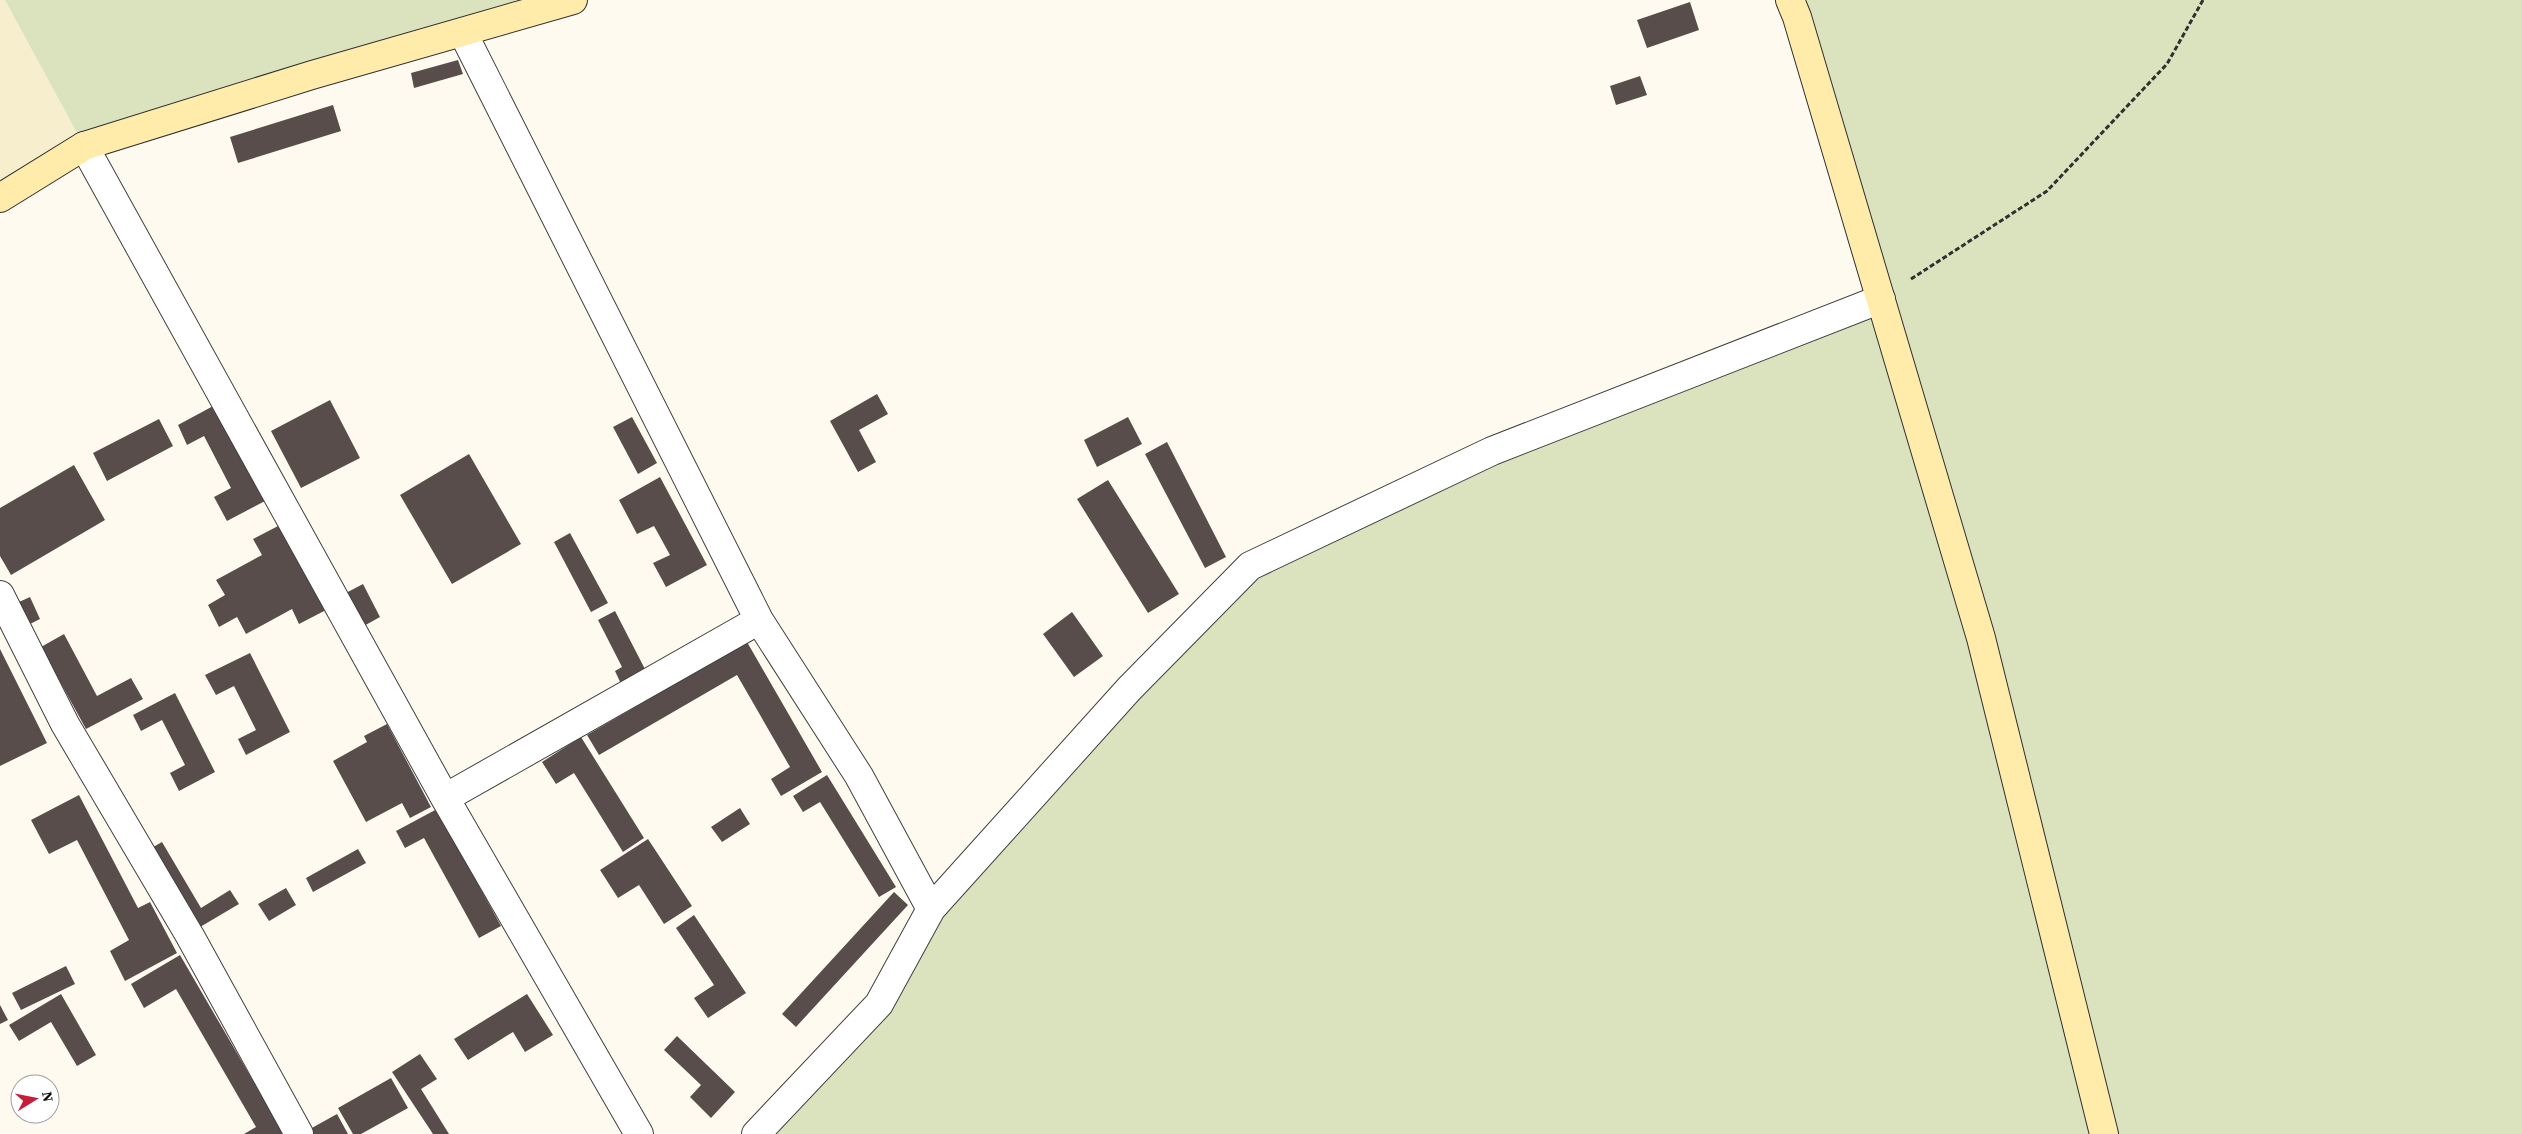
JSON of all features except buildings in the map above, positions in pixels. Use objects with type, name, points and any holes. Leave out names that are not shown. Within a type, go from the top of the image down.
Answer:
[{"type":"street","points":[[0,198],[84,146],[312,76],[573,0]]},
{"type":"street","points":[[1790,0],[1800,27],[1981,638],[2104,1134]]},
{"type":"street","points":[[463,33],[759,620],[859,776],[931,909]]},
{"type":"street","points":[[84,146],[445,798],[639,1134]]},
{"type":"street","points":[[756,1134],[878,1004],[931,909],[1129,689],[1250,566],[1492,451],[1881,299]]},
{"type":"street","points":[[0,595],[65,724],[190,936],[299,1134]]},
{"type":"street","points":[[445,798],[759,620]]},
{"type":"path","points":[[1881,299],[2047,191],[2167,64],[2203,0]]},
{"type":"shaded area","points":[[0,0],[5,0],[84,146],[0,198]]},
{"type":"green space","points":[[5,0],[573,0],[84,146]]},
{"type":"green space","points":[[1790,0],[2522,0],[2522,1134],[756,1134],[879,1004],[931,909],[1250,566],[1880,299]]}]
